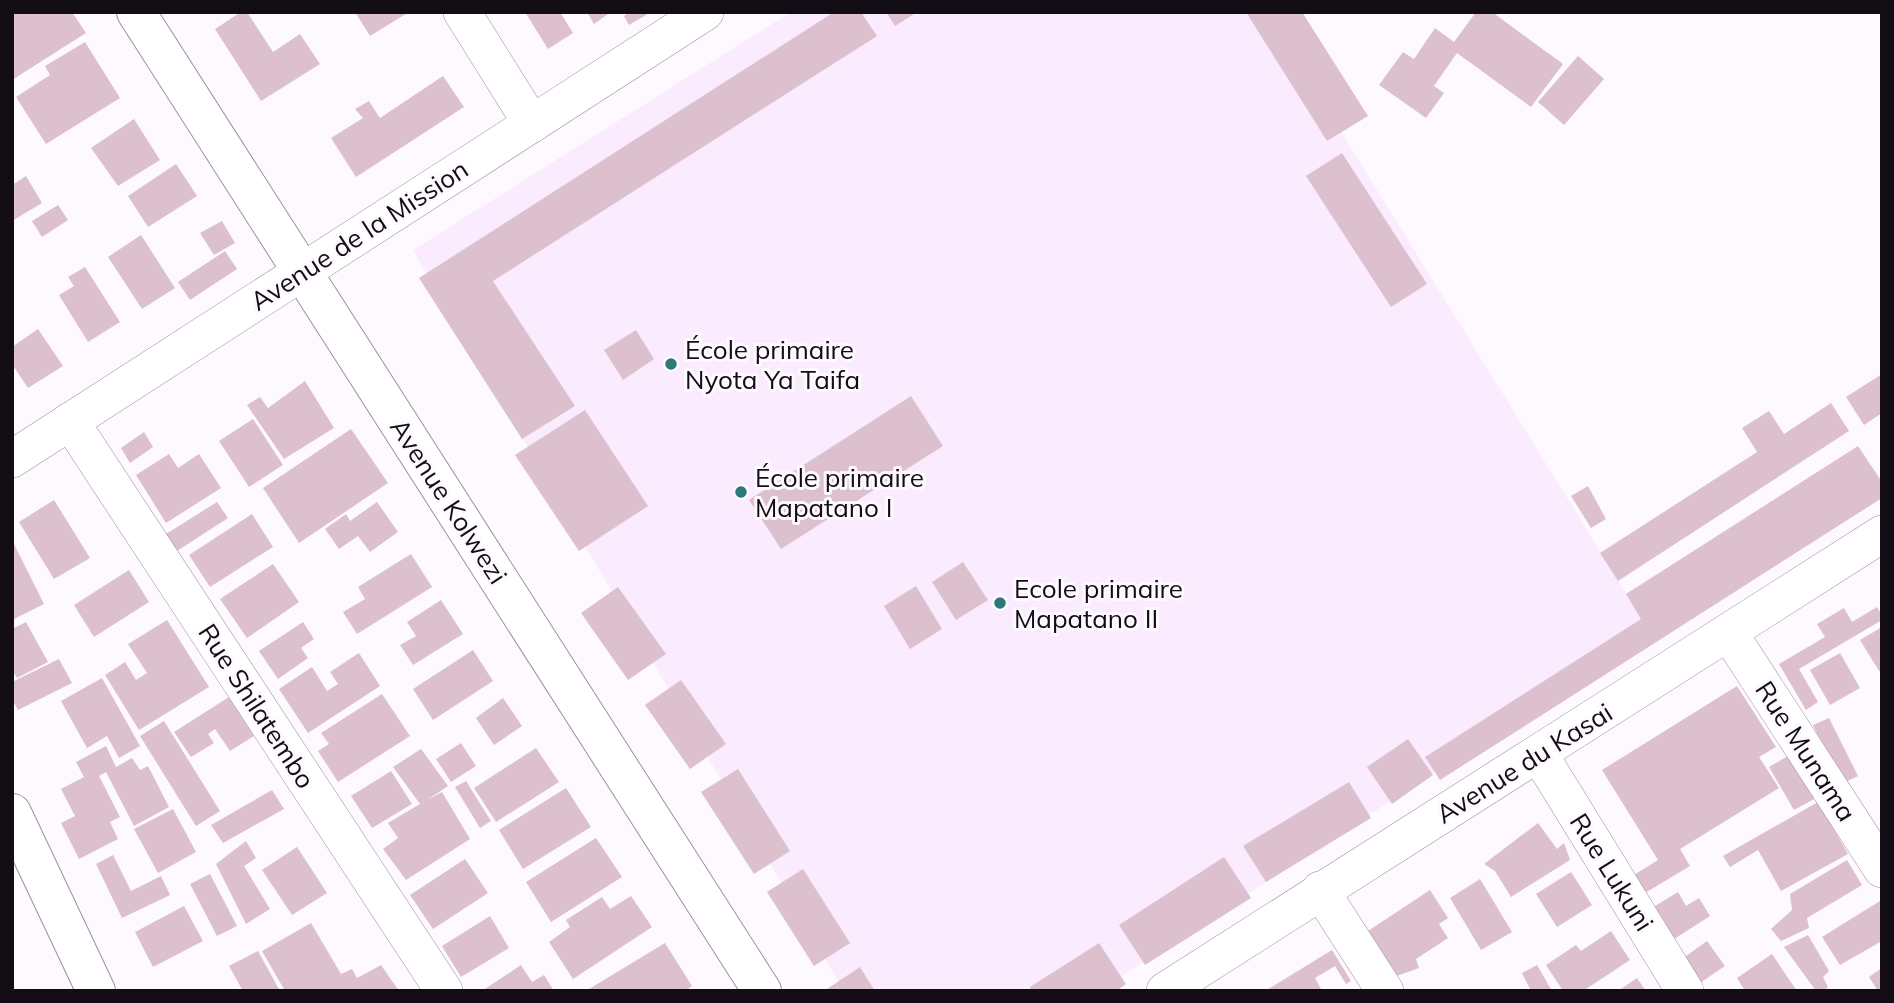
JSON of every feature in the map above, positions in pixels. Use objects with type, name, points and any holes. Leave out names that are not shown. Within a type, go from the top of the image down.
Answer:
[{"type":"street","name":"Avenue Kolwezi","points":[[136,12],[762,991]]},
{"type":"street","points":[[462,12],[532,124]]},
{"type":"street","name":"Avenue de la Mission","points":[[12,458],[705,12]]},
{"type":"street","name":"Rue Shilatembo","points":[[70,421],[444,991]]},
{"type":"street","name":"Avenue du Kasai","points":[[1166,991],[1320,890],[1539,754],[1882,534]]},
{"type":"street","name":"Rue Munama","points":[[1729,632],[1882,869]]},
{"type":"street","name":"Rue Lukuni","points":[[1539,754],[1685,991]]},
{"type":"street","points":[[12,813],[96,991]]},
{"type":"street","points":[[1320,890],[1385,991]]},
{"type":"shaded area","points":[[791,12],[1267,12],[1650,632],[1099,991],[844,991],[413,250]]},
{"type":"building","points":[[12,12],[72,12],[86,33],[12,80]]},
{"type":"building","points":[[241,12],[247,12],[273,52],[300,34],[320,64],[261,101],[215,29]]},
{"type":"building","points":[[355,12],[409,12],[370,36]]},
{"type":"building","points":[[525,12],[560,12],[573,33],[548,49]]},
{"type":"building","points":[[587,12],[611,12],[594,24]]},
{"type":"building","points":[[630,12],[651,12],[629,25],[624,16]]},
{"type":"building","points":[[834,12],[861,12],[877,36],[493,281],[575,406],[522,439],[419,278]]},
{"type":"building","points":[[886,12],[917,12],[895,26]]},
{"type":"building","points":[[1246,12],[1302,12],[1368,116],[1327,141]]},
{"type":"building","points":[[1476,12],[1492,12],[1563,64],[1531,107],[1457,53],[1434,86],[1444,93],[1426,118],[1379,85],[1403,52],[1414,59],[1435,28],[1454,42]]},
{"type":"building","points":[[85,42],[120,98],[46,144],[16,97],[50,75],[45,66]]},
{"type":"building","points":[[1578,56],[1604,79],[1564,125],[1538,102]]},
{"type":"building","points":[[443,76],[464,107],[356,177],[331,138],[363,118],[355,109],[369,101],[380,118]]},
{"type":"building","points":[[134,119],[160,160],[118,186],[91,148]]},
{"type":"building","points":[[1342,153],[1427,284],[1391,307],[1306,176]]},
{"type":"building","points":[[176,164],[197,196],[148,227],[128,196]]},
{"type":"building","points":[[26,176],[42,203],[12,221],[12,185]]},
{"type":"building","points":[[58,205],[68,220],[42,237],[32,221]]},
{"type":"building","points":[[222,221],[235,243],[214,255],[200,233]]},
{"type":"building","points":[[141,235],[175,288],[142,309],[108,257]]},
{"type":"building","points":[[225,251],[237,269],[190,300],[178,282]]},
{"type":"building","points":[[85,267],[120,322],[88,342],[59,295],[74,286],[68,277]]},
{"type":"building","points":[[38,329],[63,366],[28,388],[12,364],[12,347]]},
{"type":"building","points":[[636,330],[654,359],[623,380],[604,350]]},
{"type":"building","points":[[1882,374],[1882,413],[1864,425],[1846,397]]},
{"type":"building","points":[[305,381],[334,428],[284,459],[247,405],[260,397],[268,408]]},
{"type":"building","points":[[911,396],[943,446],[781,549],[749,500]]},
{"type":"building","points":[[1831,403],[1849,431],[1618,581],[1600,553],[1757,452],[1742,428],[1769,411],[1784,434]]},
{"type":"building","points":[[585,410],[648,506],[579,551],[515,455]]},
{"type":"building","points":[[253,419],[283,465],[249,487],[219,441]]},
{"type":"building","points":[[351,429],[388,483],[299,543],[263,488]]},
{"type":"building","points":[[144,432],[153,447],[130,463],[121,448]]},
{"type":"building","points":[[1858,446],[1882,482],[1882,498],[1440,780],[1425,757],[1641,619],[1626,594]]},
{"type":"building","points":[[169,454],[178,468],[199,454],[221,488],[166,523],[136,475]]},
{"type":"building","points":[[1588,486],[1606,519],[1591,528],[1571,496]]},
{"type":"building","points":[[54,500],[90,558],[54,579],[19,522]]},
{"type":"building","points":[[217,502],[228,518],[177,551],[166,534]]},
{"type":"building","points":[[377,502],[398,532],[370,552],[358,536],[339,549],[325,529],[346,514],[350,521]]},
{"type":"building","points":[[252,514],[273,547],[210,587],[189,555]]},
{"type":"building","points":[[12,540],[44,604],[12,620]]},
{"type":"building","points":[[411,554],[432,587],[357,634],[343,612],[365,599],[358,587]]},
{"type":"building","points":[[963,562],[988,600],[956,620],[932,582]]},
{"type":"building","points":[[273,564],[299,602],[247,638],[220,599]]},
{"type":"building","points":[[129,570],[149,602],[94,637],[74,605]]},
{"type":"building","points":[[916,586],[942,629],[910,649],[884,606]]},
{"type":"building","points":[[618,587],[666,654],[628,680],[581,613]]},
{"type":"building","points":[[441,600],[463,634],[413,665],[400,645],[416,636],[407,622]]},
{"type":"building","points":[[1877,607],[1882,620],[1799,669],[1818,702],[1806,710],[1779,664],[1825,637],[1817,624],[1844,608],[1852,622]]},
{"type":"building","points":[[167,620],[209,687],[139,730],[105,675],[125,662],[136,680],[147,673],[128,644]]},
{"type":"building","points":[[26,622],[48,662],[17,678],[12,669],[12,629]]},
{"type":"building","points":[[303,622],[314,639],[301,648],[308,658],[278,679],[259,651]]},
{"type":"building","points":[[1882,627],[1882,670],[1879,671],[1860,640]]},
{"type":"building","points":[[473,650],[493,681],[433,720],[413,689]]},
{"type":"building","points":[[359,653],[380,686],[308,733],[279,689],[312,667],[327,691],[338,684],[330,672]]},
{"type":"building","points":[[1840,653],[1860,688],[1830,705],[1810,670]]},
{"type":"building","points":[[59,659],[72,683],[18,710],[12,699],[12,682]]},
{"type":"building","points":[[102,678],[140,746],[119,758],[107,736],[87,748],[61,701]]},
{"type":"building","points":[[681,680],[726,744],[690,769],[645,705]]},
{"type":"building","points":[[1737,686],[1776,747],[1759,757],[1779,788],[1680,849],[1690,866],[1640,896],[1629,878],[1658,860],[1602,770]]},
{"type":"building","points":[[382,694],[410,736],[338,782],[318,751],[329,744],[321,733]]},
{"type":"building","points":[[229,697],[254,736],[230,751],[215,729],[208,734],[214,743],[191,757],[174,732]]},
{"type":"building","points":[[503,698],[522,726],[494,745],[476,718]]},
{"type":"building","points":[[1829,718],[1858,776],[1841,784],[1813,725]]},
{"type":"building","points":[[164,721],[220,811],[196,826],[140,736]]},
{"type":"building","points":[[1408,739],[1433,775],[1392,804],[1367,767]]},
{"type":"building","points":[[461,743],[476,766],[451,782],[436,759]]},
{"type":"building","points":[[106,746],[116,767],[132,758],[140,770],[148,766],[169,807],[134,826],[106,772],[99,776],[120,817],[110,822],[118,839],[79,859],[61,823],[75,816],[61,789],[84,777],[76,762]]},
{"type":"building","points":[[536,748],[559,782],[496,822],[474,788]]},
{"type":"building","points":[[421,749],[448,786],[427,800],[442,792],[470,839],[406,880],[383,849],[398,838],[388,823],[420,804],[393,767]]},
{"type":"building","points":[[1790,755],[1816,798],[1794,810],[1769,767]]},
{"type":"building","points":[[738,769],[790,851],[754,874],[701,792]]},
{"type":"building","points":[[391,771],[412,804],[372,828],[351,796]]},
{"type":"building","points":[[466,781],[491,821],[480,828],[455,787]]},
{"type":"building","points":[[1349,782],[1371,818],[1266,882],[1243,846]]},
{"type":"building","points":[[566,788],[591,827],[523,869],[499,830]]},
{"type":"building","points":[[272,790],[284,809],[223,843],[211,825]]},
{"type":"building","points":[[1818,802],[1848,854],[1781,891],[1758,850],[1730,867],[1723,856]]},
{"type":"building","points":[[173,809],[196,852],[158,873],[134,829]]},
{"type":"building","points":[[1538,823],[1557,849],[1564,843],[1570,860],[1511,897],[1495,871],[1484,864]]},
{"type":"building","points":[[596,838],[622,877],[551,922],[526,882]]},
{"type":"building","points":[[246,841],[256,858],[244,866],[270,909],[246,924],[216,864]]},
{"type":"building","points":[[297,847],[327,893],[292,915],[262,870]]},
{"type":"building","points":[[113,855],[131,891],[161,876],[170,895],[122,918],[96,864]]},
{"type":"building","points":[[1224,857],[1251,898],[1145,965],[1119,925]]},
{"type":"building","points":[[465,859],[488,893],[433,929],[410,895]]},
{"type":"building","points":[[1847,860],[1862,885],[1807,918],[1809,928],[1781,941],[1771,929],[1792,910],[1790,894]]},
{"type":"building","points":[[803,869],[850,943],[814,966],[767,892]]},
{"type":"building","points":[[1571,872],[1592,905],[1557,927],[1536,894]]},
{"type":"building","points":[[210,874],[237,926],[217,936],[190,884]]},
{"type":"building","points":[[1480,879],[1512,932],[1481,950],[1450,898]]},
{"type":"building","points":[[1430,890],[1448,918],[1439,924],[1448,938],[1416,959],[1419,968],[1391,978],[1368,931]]},
{"type":"building","points":[[1678,892],[1686,906],[1699,898],[1710,916],[1668,943],[1647,911]]},
{"type":"building","points":[[631,896],[652,927],[573,979],[549,942],[570,927],[566,920],[602,897],[610,909]]},
{"type":"building","points":[[1880,901],[1882,941],[1840,965],[1822,937]]},
{"type":"building","points":[[184,906],[203,941],[153,967],[135,932]]},
{"type":"building","points":[[490,916],[509,948],[461,977],[442,946]]},
{"type":"building","points":[[311,923],[341,974],[352,969],[357,978],[381,965],[399,991],[285,991],[262,951]]},
{"type":"building","points":[[1611,931],[1630,960],[1583,991],[1563,991],[1546,965],[1576,945],[1581,951]]},
{"type":"building","points":[[1808,935],[1829,971],[1823,977],[1828,987],[1823,991],[1816,991],[1784,947]]},
{"type":"building","points":[[1707,941],[1725,966],[1697,985],[1679,961]]},
{"type":"building","points":[[665,943],[692,986],[685,991],[590,991],[589,989]]},
{"type":"building","points":[[1099,943],[1126,984],[1116,991],[1032,991],[1030,987]]},
{"type":"building","points":[[1332,950],[1351,981],[1346,984],[1335,966],[1315,978],[1322,991],[1265,991]]},
{"type":"building","points":[[258,951],[280,991],[243,991],[229,966]]},
{"type":"building","points":[[1772,954],[1797,991],[1745,991],[1737,978]]},
{"type":"building","points":[[521,965],[532,982],[544,975],[554,991],[482,991]]},
{"type":"building","points":[[1537,965],[1552,991],[1531,991],[1522,973]]},
{"type":"building","points":[[860,967],[875,991],[828,991],[827,989]]},
{"type":"building","points":[[1882,968],[1882,991],[1878,991],[1869,977]]},
{"type":"building","points":[[1637,978],[1646,991],[1618,991]]},
{"type":"place","name":"École primaire Nyota Ya Taifa","points":[[671,364]]},
{"type":"place","name":"École primaire Mapatano I","points":[[741,492]]},
{"type":"place","name":"Ecole primaire Mapatano II","points":[[1000,603]]}]
